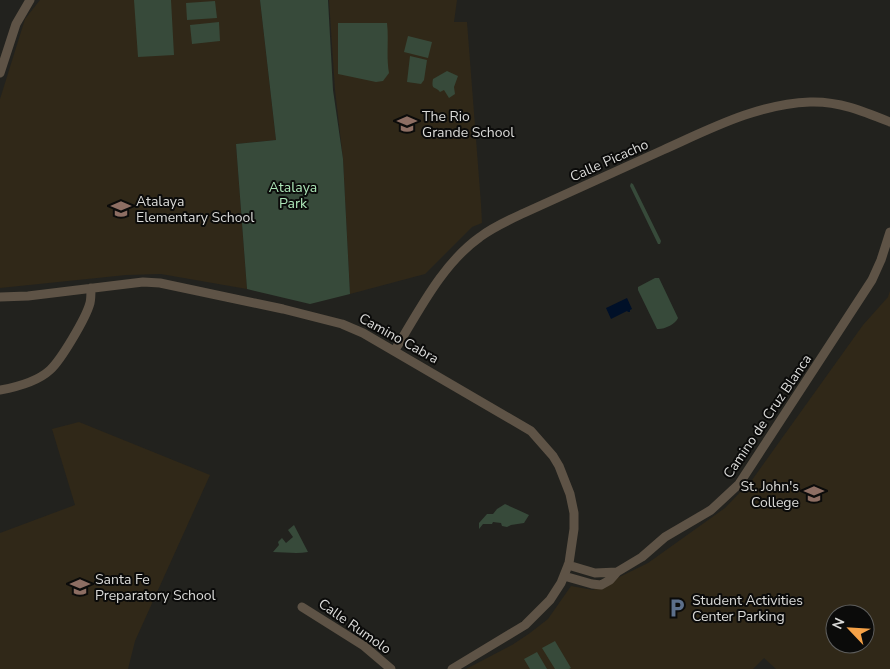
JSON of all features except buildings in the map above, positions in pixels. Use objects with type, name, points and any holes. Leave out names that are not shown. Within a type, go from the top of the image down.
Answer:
[{"type":"street","points":[[0,73],[16,24],[30,0]]},
{"type":"street","name":"Calle Picacho","points":[[395,350],[452,261],[480,236],[524,213],[727,122],[775,106],[803,102],[830,103],[858,109],[890,122]]},
{"type":"street","name":"Camino de Cruz Blanca","points":[[566,571],[592,584],[601,585],[610,580],[617,572],[642,557],[676,530],[711,510],[739,484],[872,280],[890,232]]},
{"type":"street","name":"Camino Cabra","points":[[0,297],[28,296],[143,282],[182,287],[283,309],[342,324],[363,333],[531,431],[548,449],[559,466],[566,482],[574,513],[574,530],[566,571]]},
{"type":"street","points":[[0,390],[33,381],[50,370],[62,354],[87,312],[91,288]]},
{"type":"street","points":[[452,669],[532,619],[550,600],[566,571]]},
{"type":"street","name":"Calle Rumolo","points":[[302,607],[364,646],[391,669]]},
{"type":"shaded area","name":"Atalaya Elementary School","points":[[40,0],[260,0],[276,140],[236,144],[247,289],[161,274],[126,275],[0,288],[0,99],[25,19]]},
{"type":"shaded area","name":"The Rio Grande School","points":[[329,0],[457,0],[454,22],[467,22],[481,204],[482,223],[472,227],[425,274],[350,294],[343,159],[335,90]]},
{"type":"shaded area","name":"St. John's College","points":[[890,291],[890,669],[776,669],[764,658],[753,669],[466,669],[512,645],[548,619],[571,586],[593,590],[648,563],[725,508],[752,480],[863,325],[888,297]]},
{"type":"shaded area","name":"Santa Fe Preparatory School","points":[[79,422],[210,475],[135,641],[128,669],[0,669],[0,533],[75,505],[52,429]]},
{"type":"green space","points":[[134,0],[171,0],[174,55],[138,57]]},
{"type":"green space","name":"Atalaya Park","points":[[260,0],[328,0],[333,90],[343,159],[350,294],[310,304],[247,289],[236,144],[276,140]]},
{"type":"green space","points":[[215,1],[217,18],[187,20],[186,3]]},
{"type":"green space","points":[[219,22],[220,41],[192,44],[190,25]]},
{"type":"green space","points":[[338,23],[387,23],[389,73],[383,81],[376,82],[338,74]]},
{"type":"green space","points":[[408,36],[432,42],[428,58],[404,52]]},
{"type":"green space","points":[[410,56],[427,60],[424,80],[421,84],[407,82]]},
{"type":"green space","points":[[447,71],[458,76],[454,87],[455,94],[449,98],[444,90],[440,92],[433,85],[433,79]]},
{"type":"green space","points":[[631,183],[661,241],[660,244],[658,244],[630,186]]},
{"type":"green space","points":[[655,278],[659,278],[678,318],[666,328],[660,329],[657,329],[638,290],[638,287]]},
{"type":"green space","points":[[505,504],[529,515],[524,523],[507,527],[502,526],[501,523],[493,522],[492,524],[483,524],[479,529],[479,523],[487,514],[493,514]]},
{"type":"green space","points":[[294,525],[308,552],[273,552],[282,538],[286,543],[293,537],[288,530]]},
{"type":"green space","points":[[555,641],[571,668],[555,669],[542,648]]},
{"type":"green space","points":[[537,652],[547,669],[530,669],[524,659]]},
{"type":"water","points":[[627,298],[632,309],[630,312],[627,311],[611,319],[606,308]]},
{"type":"place","name":"The Rio Grande School","points":[[407,124]]},
{"type":"place","name":"Atalaya Elementary School","points":[[121,209]]},
{"type":"place","name":"St. John's College","points":[[814,494]]},
{"type":"place","name":"Santa Fe Preparatory School","points":[[80,587]]},
{"type":"place","name":"Student Activities Center Parking","points":[[677,608]]}]
